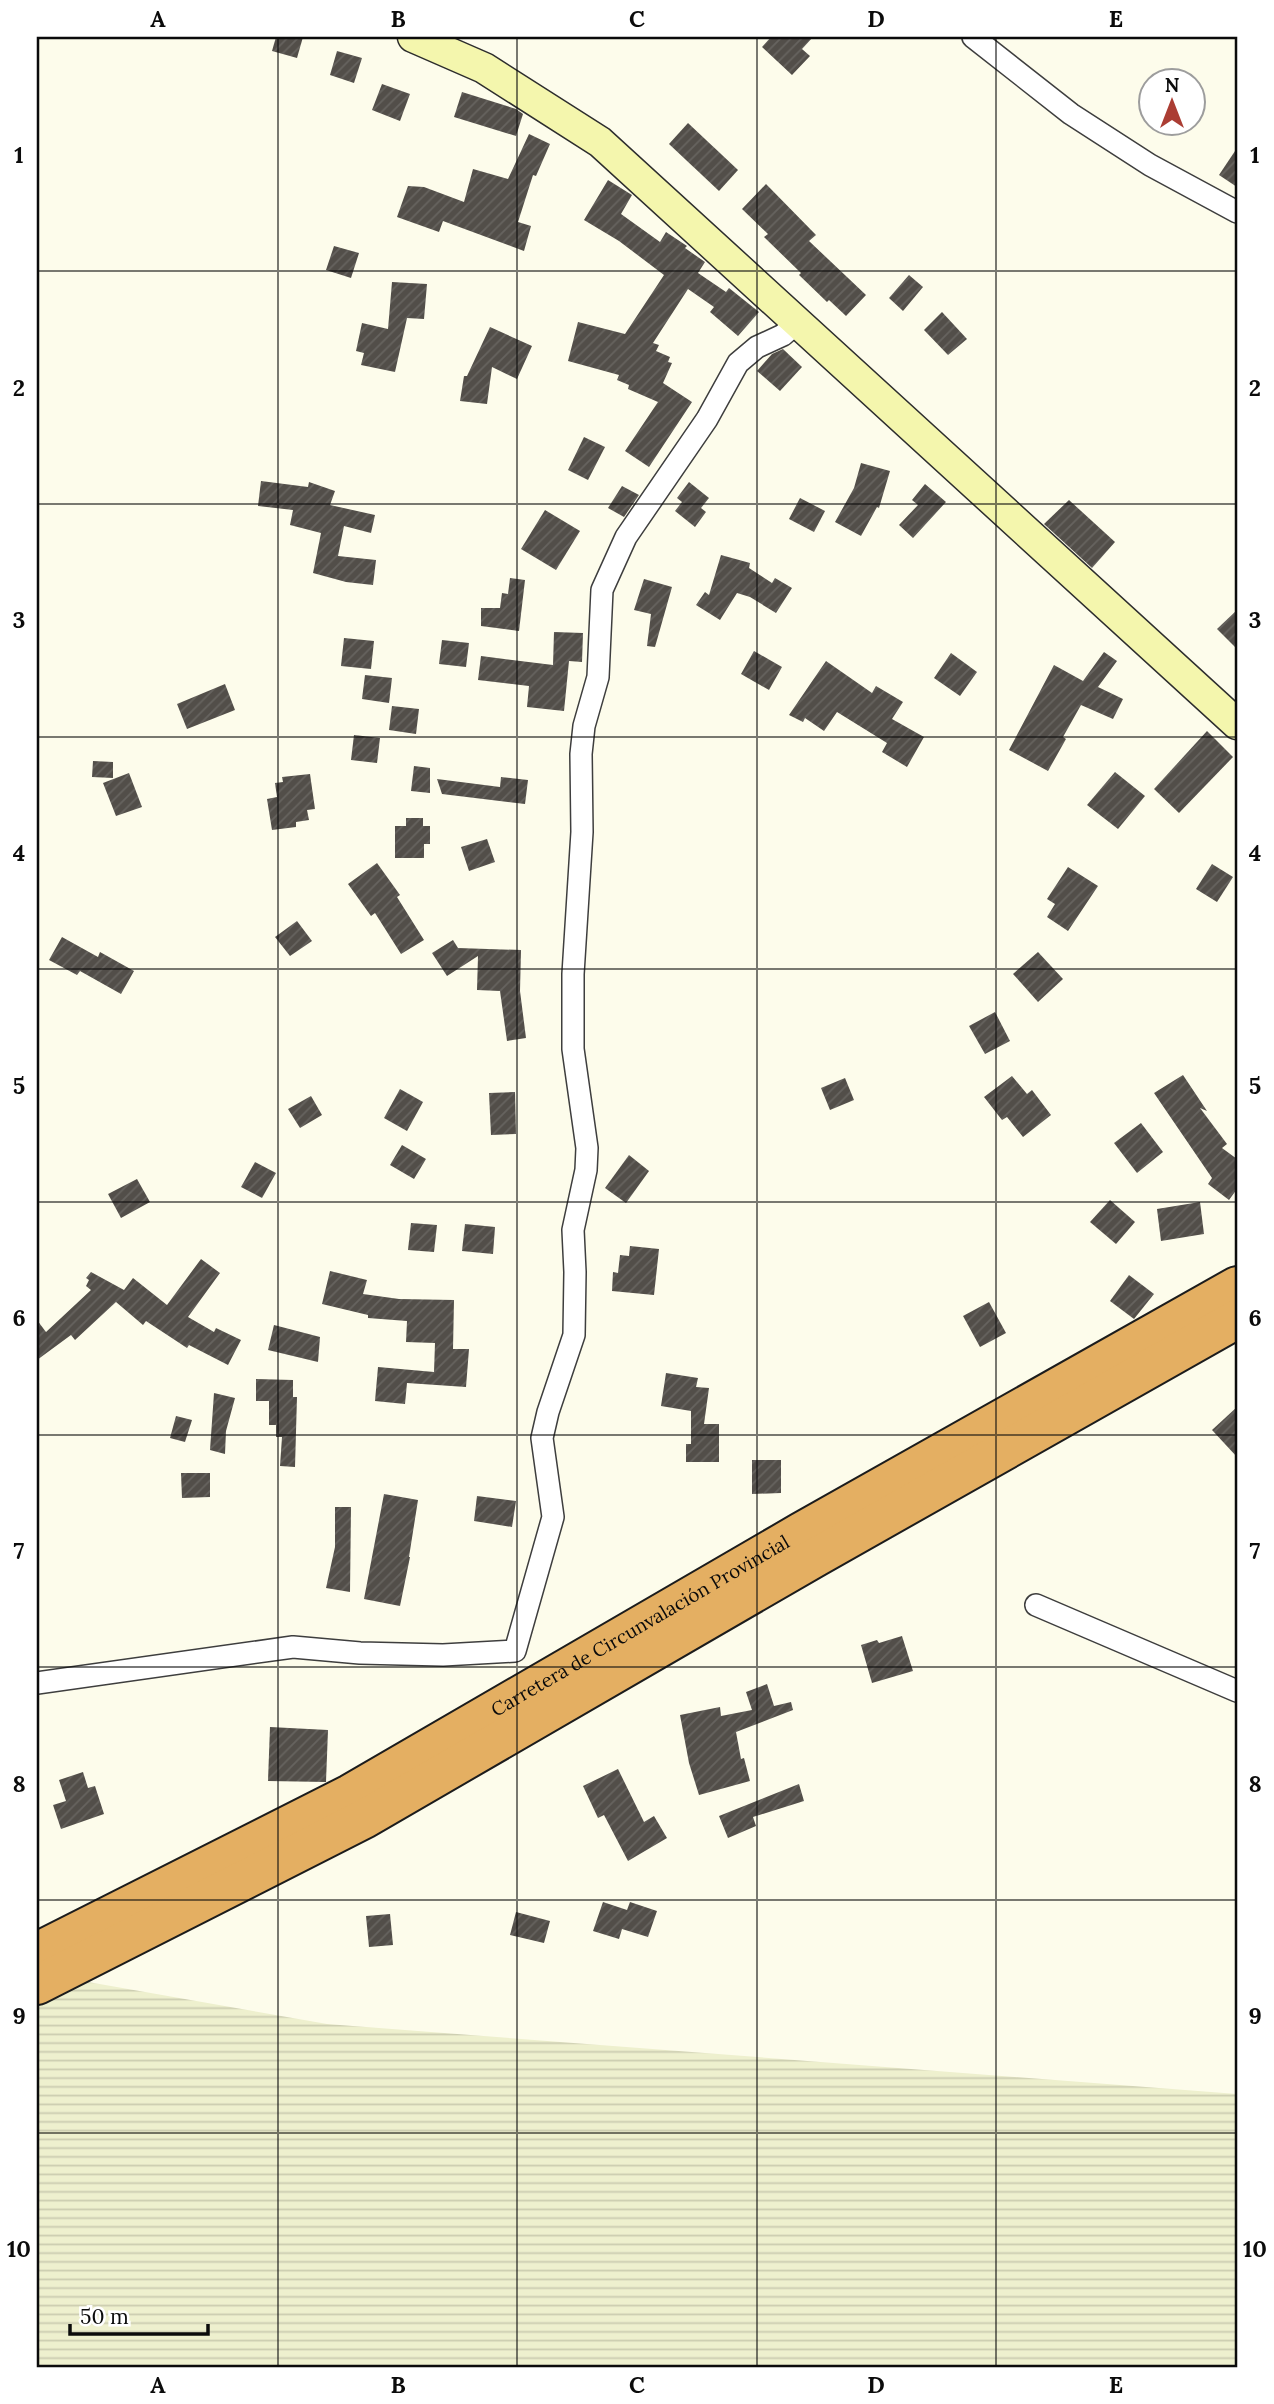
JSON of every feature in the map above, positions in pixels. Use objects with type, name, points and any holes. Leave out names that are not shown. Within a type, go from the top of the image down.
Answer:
[{"type":"highway","name":"Carretera de Circunvalación Provincial","points":[[37,1952],[350,1794],[813,1525],[1237,1286]]},
{"type":"highway","name":"Carretera de Circunvalación Provincial","points":[[37,1985],[364,1819],[816,1557],[1237,1319]]},
{"type":"street","points":[[414,37],[484,68],[600,142],[1237,724]]},
{"type":"street","points":[[973,37],[1071,114],[1150,165],[1237,212]]},
{"type":"street","points":[[37,1683],[293,1647],[443,1656],[515,1651],[554,1517],[542,1438],[574,1335],[573,1230],[586,1170],[587,1148],[573,1049],[573,974],[582,832],[581,754],[584,726],[598,677],[602,590],[626,537],[707,419],[738,363],[757,347],[783,335],[799,321]]},
{"type":"street","points":[[1036,1605],[1237,1691]]},
{"type":"green space","points":[[37,1973],[327,2024],[1237,2094],[1237,2367],[37,2367]]},
{"type":"building","points":[[276,37],[303,37],[297,58],[272,51]]},
{"type":"building","points":[[771,37],[813,37],[802,49],[810,56],[792,75],[762,47]]},
{"type":"building","points":[[337,51],[362,58],[354,83],[330,75]]},
{"type":"building","points":[[382,84],[410,94],[400,121],[372,110]]},
{"type":"building","points":[[462,92],[516,109],[523,114],[516,136],[454,117]]},
{"type":"building","points":[[688,123],[738,170],[719,191],[669,144]]},
{"type":"building","points":[[529,134],[550,144],[536,176],[533,175],[518,222],[531,226],[524,251],[443,221],[439,232],[397,217],[408,186],[424,187],[464,202],[473,169],[508,179]]},
{"type":"building","points":[[1237,148],[1237,187],[1219,175]]},
{"type":"building","points":[[608,180],[632,195],[621,214],[660,242],[666,232],[687,246],[685,248],[705,262],[698,273],[726,292],[729,288],[759,312],[738,336],[710,312],[714,307],[688,289],[653,343],[659,345],[656,351],[670,357],[668,362],[672,363],[663,383],[692,402],[649,467],[625,451],[658,402],[628,389],[629,385],[617,380],[619,375],[568,361],[578,322],[625,334],[664,275],[619,241],[584,220]]},
{"type":"building","points":[[766,184],[816,235],[809,241],[866,295],[846,316],[799,275],[801,273],[764,237],[768,234],[742,209]]},
{"type":"building","points":[[334,246],[359,253],[351,278],[326,270]]},
{"type":"building","points":[[909,275],[923,287],[903,311],[889,298]]},
{"type":"building","points":[[392,282],[427,284],[424,319],[407,318],[395,372],[361,365],[364,353],[356,351],[362,323],[388,329]]},
{"type":"building","points":[[942,312],[967,339],[948,355],[924,330]]},
{"type":"building","points":[[490,327],[532,346],[517,379],[492,367],[487,404],[460,401],[464,376],[467,376]]},
{"type":"building","points":[[783,349],[802,367],[780,391],[757,371],[772,354]]},
{"type":"building","points":[[584,437],[605,447],[588,480],[568,470]]},
{"type":"building","points":[[861,463],[890,471],[879,508],[877,507],[861,536],[835,522],[854,488]]},
{"type":"building","points":[[261,481],[308,487],[309,482],[335,491],[330,505],[375,515],[371,533],[344,526],[338,556],[376,560],[373,585],[346,582],[313,573],[321,533],[290,525],[293,510],[258,506]]},
{"type":"building","points":[[689,482],[709,498],[701,508],[706,512],[695,527],[675,511],[682,502],[677,498]]},
{"type":"building","points":[[925,484],[946,502],[913,538],[899,525],[918,505],[912,500]]},
{"type":"building","points":[[622,486],[639,495],[624,517],[608,508]]},
{"type":"building","points":[[800,498],[825,511],[814,532],[789,519]]},
{"type":"building","points":[[1069,500],[1115,542],[1092,568],[1044,524]]},
{"type":"building","points":[[545,510],[580,531],[556,570],[521,549]]},
{"type":"building","points":[[721,555],[750,563],[749,568],[772,583],[775,578],[792,588],[776,613],[750,597],[737,593],[720,620],[696,605],[705,592],[709,595]]},
{"type":"building","points":[[510,578],[525,580],[519,631],[481,626],[481,608],[500,608],[502,593],[508,594]]},
{"type":"building","points":[[644,579],[672,587],[655,647],[647,646],[651,614],[634,610]]},
{"type":"building","points":[[1237,610],[1237,649],[1217,629]]},
{"type":"building","points":[[554,632],[583,633],[582,662],[569,661],[564,711],[527,707],[529,686],[478,680],[481,656],[553,665]]},
{"type":"building","points":[[344,638],[374,641],[371,669],[341,666]]},
{"type":"building","points":[[442,640],[469,643],[466,667],[439,664]]},
{"type":"building","points":[[754,651],[782,667],[769,690],[741,674]]},
{"type":"building","points":[[1104,652],[1117,661],[1098,687],[1123,699],[1113,719],[1081,705],[1048,771],[1009,750],[1054,665],[1083,681]]},
{"type":"building","points":[[951,653],[977,672],[960,696],[934,678]]},
{"type":"building","points":[[826,661],[872,693],[876,686],[903,702],[892,719],[924,737],[907,767],[882,752],[887,743],[837,712],[824,731],[805,718],[803,722],[789,715]]},
{"type":"building","points":[[365,675],[392,678],[389,703],[362,699]]},
{"type":"building","points":[[225,684],[235,710],[187,729],[177,704]]},
{"type":"building","points":[[392,706],[419,709],[416,734],[389,730]]},
{"type":"building","points":[[1207,731],[1233,757],[1179,813],[1154,789]]},
{"type":"building","points":[[354,735],[380,738],[377,763],[351,760]]},
{"type":"building","points":[[93,761],[113,762],[113,778],[92,777]]},
{"type":"building","points":[[414,766],[430,768],[430,793],[411,791]]},
{"type":"building","points":[[1115,772],[1145,796],[1118,829],[1087,805]]},
{"type":"building","points":[[129,773],[142,807],[116,816],[103,783]]},
{"type":"building","points":[[310,774],[315,809],[307,810],[309,820],[296,822],[296,827],[272,830],[267,799],[277,797],[275,783],[283,782],[282,777]]},
{"type":"building","points":[[501,777],[528,780],[525,804],[442,794],[437,779],[500,787]]},
{"type":"building","points":[[406,818],[423,818],[423,826],[430,826],[430,844],[424,844],[424,858],[395,858],[395,826],[406,826]]},
{"type":"building","points":[[487,839],[495,862],[469,871],[461,847]]},
{"type":"building","points":[[377,863],[400,895],[397,897],[424,940],[401,954],[375,913],[371,916],[348,884]]},
{"type":"building","points":[[1212,864],[1233,877],[1217,902],[1196,889]]},
{"type":"building","points":[[1068,867],[1098,886],[1068,931],[1047,917],[1055,904],[1047,899]]},
{"type":"building","points":[[297,921],[312,941],[290,956],[275,937]]},
{"type":"building","points":[[62,937],[98,957],[100,952],[134,971],[121,994],[80,971],[77,975],[49,960]]},
{"type":"building","points":[[453,940],[458,948],[521,950],[520,991],[526,1038],[507,1041],[500,991],[477,990],[478,956],[447,976],[432,953]]},
{"type":"building","points":[[1038,952],[1063,979],[1038,1002],[1013,974]]},
{"type":"building","points":[[995,1012],[1010,1041],[985,1054],[969,1026]]},
{"type":"building","points":[[1183,1075],[1207,1111],[1200,1108],[1227,1144],[1222,1148],[1237,1159],[1237,1189],[1229,1200],[1208,1184],[1212,1178],[1154,1093]]},
{"type":"building","points":[[1012,1076],[1027,1094],[1032,1090],[1051,1115],[1023,1137],[1007,1117],[1002,1120],[984,1097]]},
{"type":"building","points":[[845,1078],[854,1100],[830,1110],[821,1088]]},
{"type":"building","points":[[400,1089],[423,1102],[407,1131],[384,1118]]},
{"type":"building","points":[[515,1092],[516,1134],[491,1135],[489,1093]]},
{"type":"building","points":[[311,1096],[322,1115],[300,1128],[288,1109]]},
{"type":"building","points":[[1141,1123],[1163,1152],[1137,1173],[1114,1143]]},
{"type":"building","points":[[402,1145],[426,1159],[414,1179],[390,1165]]},
{"type":"building","points":[[629,1155],[649,1171],[626,1203],[605,1188]]},
{"type":"building","points":[[255,1162],[276,1173],[262,1198],[241,1187]]},
{"type":"building","points":[[137,1179],[150,1202],[121,1218],[108,1194]]},
{"type":"building","points":[[1110,1200],[1135,1222],[1116,1244],[1090,1222]]},
{"type":"building","points":[[1200,1202],[1204,1234],[1161,1241],[1157,1209]]},
{"type":"building","points":[[411,1223],[437,1225],[434,1252],[408,1250]]},
{"type":"building","points":[[465,1224],[495,1227],[493,1254],[462,1251]]},
{"type":"building","points":[[630,1246],[659,1249],[654,1295],[612,1291],[613,1272],[618,1273],[620,1255],[629,1256]]},
{"type":"building","points":[[201,1259],[220,1273],[188,1317],[214,1332],[216,1328],[241,1340],[228,1365],[189,1345],[187,1348],[146,1321],[143,1325],[116,1302],[75,1340],[71,1335],[37,1360],[37,1320],[46,1332],[91,1290],[86,1286],[89,1280],[86,1278],[91,1272],[124,1290],[133,1278],[167,1305]]},
{"type":"building","points":[[330,1271],[367,1280],[363,1294],[399,1299],[454,1300],[453,1349],[469,1349],[466,1387],[407,1383],[405,1404],[375,1401],[378,1367],[434,1372],[435,1343],[406,1342],[407,1321],[368,1318],[368,1315],[322,1304]]},
{"type":"building","points":[[1129,1275],[1154,1294],[1134,1319],[1110,1301]]},
{"type":"building","points":[[989,1302],[1006,1333],[980,1347],[963,1316]]},
{"type":"building","points":[[274,1325],[320,1337],[318,1362],[268,1350]]},
{"type":"building","points":[[666,1373],[698,1378],[696,1387],[709,1388],[704,1424],[719,1424],[719,1462],[686,1462],[686,1444],[691,1444],[691,1411],[661,1406]]},
{"type":"building","points":[[256,1379],[293,1380],[293,1397],[297,1397],[295,1467],[280,1466],[282,1437],[276,1437],[276,1425],[269,1425],[269,1401],[256,1401]]},
{"type":"building","points":[[214,1393],[235,1398],[226,1431],[225,1454],[210,1450]]},
{"type":"building","points":[[1237,1407],[1237,1457],[1212,1430]]},
{"type":"building","points":[[176,1416],[192,1420],[185,1442],[170,1438]]},
{"type":"building","points":[[752,1460],[781,1460],[781,1493],[752,1494]]},
{"type":"building","points":[[181,1473],[210,1473],[210,1497],[182,1498]]},
{"type":"building","points":[[384,1494],[418,1500],[400,1606],[364,1599]]},
{"type":"building","points":[[477,1496],[516,1501],[512,1527],[474,1521]]},
{"type":"building","points":[[335,1507],[351,1507],[350,1592],[326,1588],[335,1547]]},
{"type":"building","points":[[902,1636],[913,1671],[872,1683],[861,1645]]},
{"type":"building","points":[[767,1684],[774,1706],[791,1702],[793,1710],[736,1732],[741,1759],[744,1758],[750,1781],[699,1795],[689,1763],[680,1715],[720,1707],[721,1716],[752,1710],[746,1692]]},
{"type":"building","points":[[270,1727],[328,1730],[326,1782],[268,1781]]},
{"type":"building","points":[[618,1769],[644,1822],[654,1816],[667,1838],[628,1861],[604,1815],[598,1818],[583,1786]]},
{"type":"building","points":[[83,1772],[88,1788],[95,1786],[104,1814],[61,1829],[53,1805],[66,1801],[59,1780]]},
{"type":"building","points":[[799,1784],[804,1801],[753,1817],[756,1826],[728,1838],[719,1816]]},
{"type":"building","points":[[603,1902],[627,1910],[630,1902],[657,1911],[648,1937],[622,1929],[619,1939],[593,1931]]},
{"type":"building","points":[[516,1912],[550,1921],[544,1943],[510,1935]]},
{"type":"building","points":[[390,1914],[393,1945],[369,1947],[366,1916]]}]
